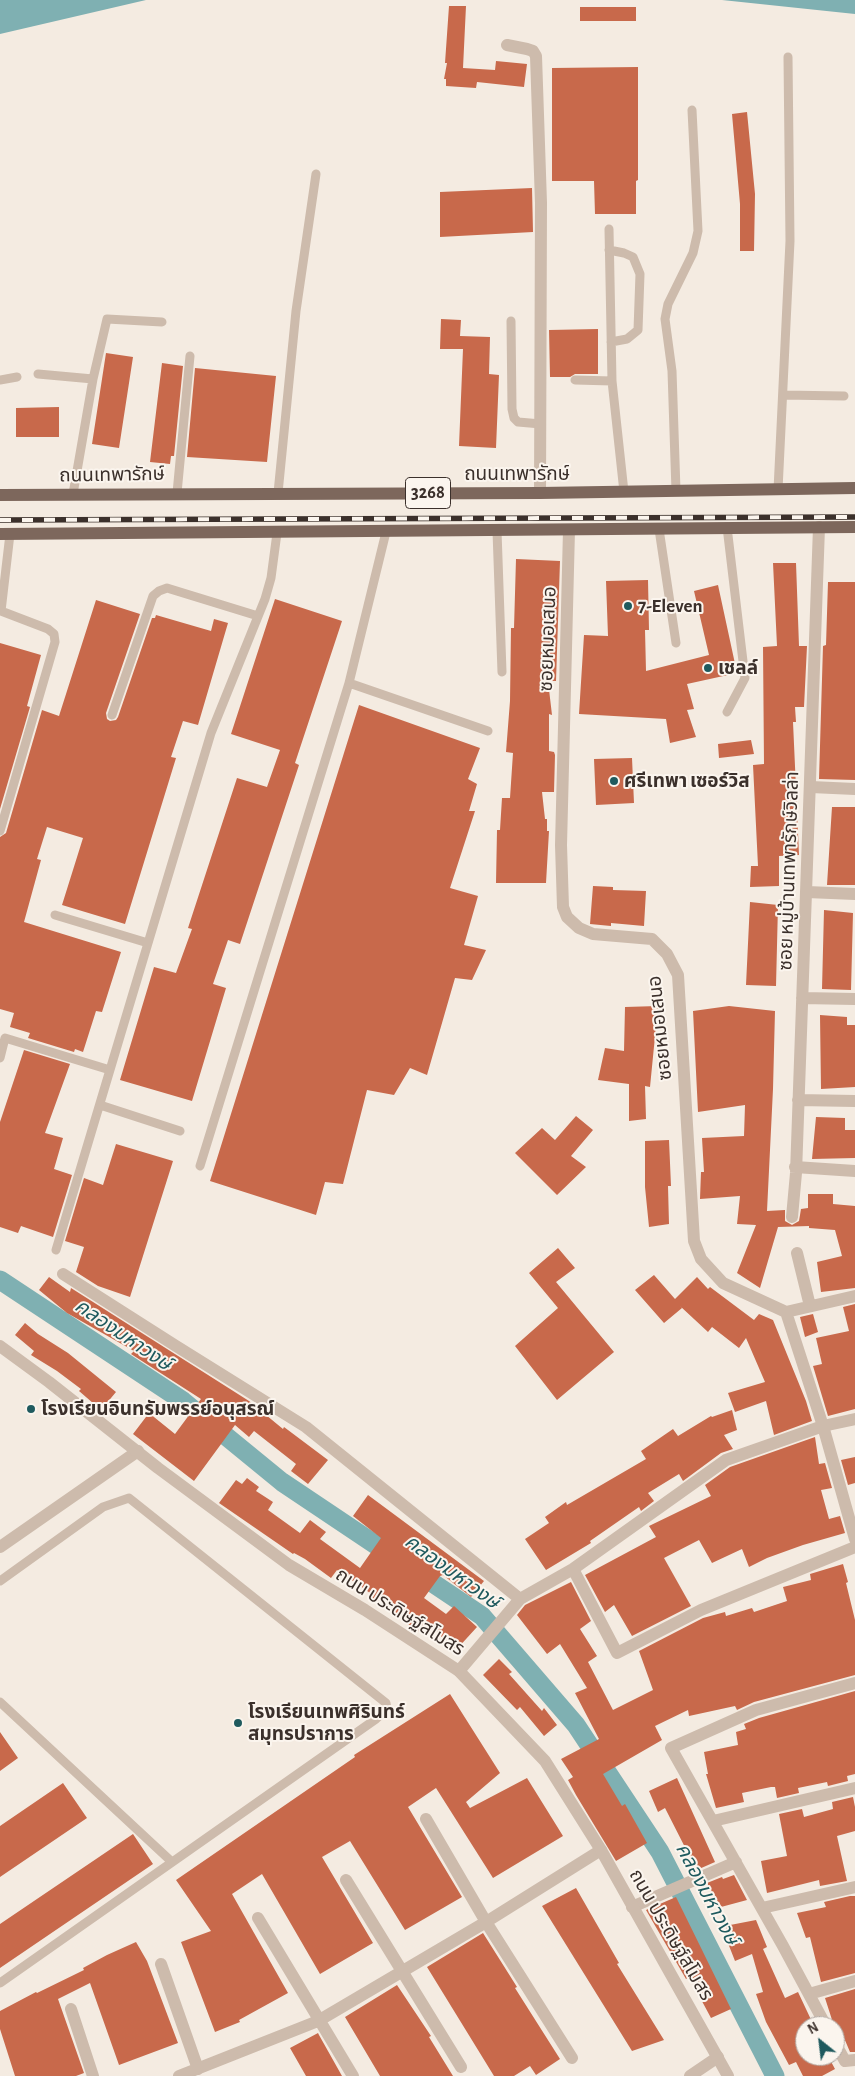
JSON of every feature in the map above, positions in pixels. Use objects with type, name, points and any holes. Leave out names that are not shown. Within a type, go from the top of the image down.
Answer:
[{"type":"main road","name":"ถนนเทพารักษ์","points":[[0,495],[540,493],[855,488]]},
{"type":"main road","name":"3268","points":[[5,534],[855,527]]},
{"type":"street","points":[[507,45],[533,51],[536,56],[541,203],[540,493]]},
{"type":"street","name":"ซอย หมู่บ้านเทพารักษ์วิลล่า","points":[[792,1217],[807,892],[819,527]]},
{"type":"street","name":"ซอยหมอเสนอ","points":[[569,530],[561,845],[563,907],[567,917],[579,928],[593,934],[652,940],[668,954],[678,975],[694,1241],[701,1259],[723,1282],[786,1312]]},
{"type":"street","points":[[811,787],[855,789]]},
{"type":"street","points":[[807,892],[855,894]]},
{"type":"street","points":[[802,998],[855,999]]},
{"type":"street","points":[[798,1100],[855,1101]]},
{"type":"street","points":[[795,1167],[855,1170]]},
{"type":"street","points":[[797,1253],[810,1306]]},
{"type":"street","points":[[64,1274],[306,1427],[518,1601]]},
{"type":"street","points":[[855,1296],[786,1312],[823,1426],[855,1539]]},
{"type":"street","name":"ถนน ประดิษฐ์สโมสร","points":[[0,1346],[158,1468],[289,1565],[459,1671],[545,1761],[601,1850],[728,2076]]},
{"type":"street","points":[[459,1671],[518,1601],[572,1569],[726,1460],[823,1426],[855,1419]]},
{"type":"street","points":[[0,1547],[138,1451]]},
{"type":"street","points":[[572,1569],[617,1652],[701,1610],[855,1547]]},
{"type":"street","points":[[821,2016],[671,1748],[756,1710],[855,1682]]},
{"type":"street","points":[[713,1821],[855,1788]]},
{"type":"street","points":[[426,1819],[486,1922],[572,2058]]},
{"type":"street","points":[[179,2076],[318,2021],[486,1922],[601,1850]]},
{"type":"street","points":[[632,1906],[736,1862]]},
{"type":"street","points":[[346,1880],[461,2067]]},
{"type":"street","points":[[762,1908],[855,1887]]},
{"type":"street","points":[[258,1918],[352,2076]]},
{"type":"street","points":[[161,1964],[198,2069]]},
{"type":"street","points":[[809,1994],[855,1981]]},
{"type":"street","points":[[70,2009],[93,2076]]},
{"type":"street","points":[[690,2076],[718,2057]]},
{"type":"lane","points":[[778,490],[790,241],[788,57]]},
{"type":"lane","points":[[676,491],[672,371],[665,319],[668,304],[693,253],[697,237],[698,208],[692,110]]},
{"type":"lane","points":[[278,493],[296,312],[316,174]]},
{"type":"lane","points":[[608,229],[612,381],[624,492]]},
{"type":"lane","points":[[609,250],[624,253],[633,258],[640,274],[638,330],[627,339],[611,342]]},
{"type":"lane","points":[[74,494],[94,379],[107,319],[162,322]]},
{"type":"lane","points":[[511,321],[512,409],[514,418],[518,422],[541,424]]},
{"type":"lane","points":[[178,493],[190,356]]},
{"type":"lane","points":[[38,374],[94,379]]},
{"type":"lane","points":[[0,380],[18,377]]},
{"type":"lane","points":[[575,380],[612,381]]},
{"type":"lane","points":[[783,395],[844,396]]},
{"type":"lane","points":[[727,527],[745,678],[727,712]]},
{"type":"lane","points":[[659,529],[676,643]]},
{"type":"lane","points":[[497,531],[502,672]]},
{"type":"lane","points":[[200,1166],[349,683],[386,532]]},
{"type":"lane","points":[[56,1250],[211,733],[258,616],[271,578],[278,533]]},
{"type":"lane","points":[[0,831],[56,642],[54,634],[48,629],[0,611],[5,534]]},
{"type":"lane","points":[[112,715],[153,596],[158,591],[167,588],[258,616]]},
{"type":"lane","points":[[349,683],[488,731]]},
{"type":"lane","points":[[55,915],[148,943]]},
{"type":"lane","points":[[0,1058],[6,1038],[110,1070]]},
{"type":"lane","points":[[100,1105],[180,1130]]},
{"type":"lane","points":[[0,1581],[103,1507],[129,1498],[386,1703],[387,1709],[376,1719],[0,1982]]},
{"type":"lane","points":[[0,1702],[172,1862]]},
{"type":"water","points":[[0,0],[146,0],[0,34]]},
{"type":"water","points":[[722,0],[855,0],[855,14]]},
{"type":"building","points":[[449,6],[466,6],[463,68],[495,70],[496,61],[527,64],[524,87],[477,82],[476,88],[446,86],[446,79],[444,79],[447,63],[445,63]]},
{"type":"building","points":[[580,7],[636,7],[636,21],[580,21]]},
{"type":"building","points":[[638,67],[638,180],[636,181],[636,214],[595,214],[594,181],[552,181],[552,68]]},
{"type":"building","points":[[747,112],[755,194],[754,251],[740,251],[740,204],[732,114]]},
{"type":"building","points":[[532,188],[533,232],[440,237],[440,192]]},
{"type":"building","points":[[441,319],[461,320],[460,336],[490,337],[489,374],[499,375],[496,448],[459,446],[463,349],[440,349]]},
{"type":"building","points":[[598,329],[598,374],[550,377],[549,330]]},
{"type":"building","points":[[106,353],[133,357],[119,448],[92,444]]},
{"type":"building","points":[[162,363],[183,366],[174,456],[171,456],[170,464],[150,462]]},
{"type":"building","points":[[195,368],[276,376],[267,462],[187,457]]},
{"type":"building","points":[[59,407],[59,437],[16,437],[16,408]]},
{"type":"building","points":[[516,559],[560,561],[556,681],[548,681],[552,715],[549,714],[549,751],[554,752],[555,755],[554,792],[542,792],[545,819],[547,819],[547,831],[549,831],[546,883],[496,883],[497,830],[500,830],[502,798],[510,798],[513,753],[506,752],[510,701],[511,628],[514,628]]},
{"type":"building","points":[[773,563],[796,563],[799,646],[807,646],[804,707],[795,707],[796,722],[793,722],[799,855],[779,856],[779,886],[750,887],[751,866],[758,866],[753,765],[764,764],[763,647],[777,646]]},
{"type":"building","points":[[648,580],[649,630],[645,630],[646,671],[709,655],[694,591],[718,585],[737,673],[687,684],[694,709],[687,710],[696,737],[670,743],[666,719],[579,714],[584,635],[608,636],[606,581]]},
{"type":"building","points":[[828,582],[855,582],[855,780],[819,779],[823,646],[826,645]]},
{"type":"building","points":[[275,599],[342,621],[295,763],[299,765],[240,944],[228,940],[213,984],[226,988],[192,1101],[120,1080],[154,967],[176,973],[192,929],[188,928],[237,778],[267,787],[280,750],[231,734]]},
{"type":"building","points":[[96,600],[140,614],[106,713],[107,719],[110,721],[116,720],[118,717],[152,618],[155,618],[156,615],[211,631],[214,619],[228,623],[198,725],[183,721],[171,757],[176,758],[125,924],[62,905],[83,838],[47,827],[37,859],[41,860],[24,922],[121,952],[102,1012],[96,1011],[83,1052],[75,1049],[74,1052],[28,1038],[30,1033],[10,1027],[14,1013],[0,1009],[0,837],[6,833],[42,710],[59,716]]},
{"type":"building","points":[[0,643],[41,655],[27,706],[30,707],[0,809]]},
{"type":"building","points":[[359,705],[480,748],[468,779],[477,784],[469,811],[475,811],[450,888],[478,896],[464,945],[486,950],[472,980],[455,978],[427,1075],[410,1068],[394,1095],[367,1090],[343,1184],[325,1182],[316,1215],[210,1181]]},
{"type":"building","points":[[751,740],[754,754],[719,758],[718,744]]},
{"type":"building","name":"ศรีเทพา เซอร์วิส","points":[[632,758],[634,803],[596,805],[594,759]]},
{"type":"building","points":[[832,807],[855,807],[855,885],[827,885]]},
{"type":"building","points":[[593,886],[613,887],[613,890],[646,891],[644,926],[611,923],[611,926],[590,924]]},
{"type":"building","points":[[750,902],[778,905],[776,986],[746,985]]},
{"type":"building","points":[[824,910],[853,913],[851,990],[822,989]]},
{"type":"building","points":[[658,1006],[650,1087],[645,1086],[646,1119],[629,1121],[629,1084],[598,1080],[605,1048],[624,1051],[625,1007]]},
{"type":"building","points":[[729,1006],[775,1011],[767,1211],[785,1210],[785,1221],[792,1225],[799,1221],[801,1209],[808,1208],[808,1194],[833,1194],[833,1204],[855,1206],[855,1288],[821,1292],[817,1262],[842,1256],[835,1230],[809,1228],[809,1226],[778,1227],[760,1288],[737,1273],[756,1225],[737,1224],[740,1196],[700,1199],[701,1172],[704,1172],[702,1138],[744,1136],[745,1105],[698,1112],[693,1011]]},
{"type":"building","points":[[820,1015],[847,1017],[847,1025],[855,1025],[855,1087],[821,1089]]},
{"type":"building","points":[[24,1050],[70,1064],[45,1133],[63,1138],[54,1169],[72,1175],[53,1237],[21,1226],[18,1233],[0,1227],[0,1122]]},
{"type":"building","points":[[576,1116],[593,1130],[571,1156],[586,1167],[557,1195],[515,1153],[542,1128],[555,1140]]},
{"type":"building","points":[[816,1117],[845,1118],[845,1130],[855,1130],[855,1158],[812,1159]]},
{"type":"building","points":[[669,1140],[671,1186],[668,1186],[669,1224],[649,1227],[645,1187],[645,1141]]},
{"type":"building","points":[[116,1144],[173,1161],[130,1297],[98,1286],[76,1272],[84,1247],[65,1241],[84,1178],[103,1185]]},
{"type":"building","points":[[558,1248],[575,1268],[556,1282],[614,1352],[557,1400],[515,1346],[558,1308],[529,1273]]},
{"type":"building","points":[[654,1275],[675,1299],[697,1277],[708,1289],[710,1287],[754,1320],[759,1314],[773,1320],[806,1401],[812,1421],[774,1435],[766,1401],[735,1412],[728,1393],[765,1382],[746,1338],[739,1348],[712,1327],[708,1332],[680,1306],[682,1308],[664,1323],[635,1290]]},
{"type":"building","points":[[49,1277],[70,1292],[71,1288],[249,1401],[283,1429],[284,1427],[328,1460],[308,1484],[291,1471],[296,1464],[254,1431],[249,1437],[235,1425],[194,1481],[133,1434],[149,1413],[175,1434],[201,1399],[131,1354],[134,1351],[67,1313],[39,1290]]},
{"type":"building","points":[[855,1304],[855,1409],[828,1416],[813,1366],[822,1364],[816,1338],[849,1331],[843,1307]]},
{"type":"building","points":[[813,1314],[818,1332],[805,1337],[800,1317]]},
{"type":"building","points":[[25,1323],[38,1334],[68,1353],[116,1392],[101,1410],[79,1391],[81,1389],[31,1355],[34,1351],[15,1335]]},
{"type":"building","points":[[732,1410],[737,1430],[724,1435],[733,1449],[721,1453],[683,1481],[679,1474],[648,1493],[654,1501],[641,1511],[639,1507],[590,1541],[591,1543],[546,1570],[525,1539],[549,1523],[545,1517],[566,1502],[567,1505],[646,1459],[641,1451],[673,1429],[678,1436],[711,1416]]},
{"type":"building","points":[[815,1437],[819,1464],[825,1463],[832,1488],[821,1490],[829,1519],[840,1516],[845,1533],[803,1545],[767,1558],[749,1567],[742,1549],[712,1563],[699,1540],[664,1558],[691,1606],[632,1636],[614,1605],[605,1612],[585,1575],[656,1537],[649,1526],[711,1496],[705,1485],[730,1467]]},
{"type":"building","points":[[855,1457],[855,1483],[848,1485],[841,1460]]},
{"type":"building","points":[[247,1478],[259,1487],[256,1491],[273,1502],[268,1510],[300,1533],[310,1520],[326,1532],[320,1539],[360,1568],[381,1538],[353,1516],[368,1495],[484,1581],[471,1597],[443,1575],[440,1576],[424,1598],[446,1614],[454,1606],[477,1627],[456,1650],[430,1626],[424,1635],[368,1596],[370,1593],[337,1570],[331,1578],[305,1559],[293,1554],[219,1503],[236,1480],[242,1484]]},
{"type":"building","points":[[843,1564],[855,1620],[855,1675],[754,1702],[737,1710],[735,1706],[689,1716],[688,1710],[655,1726],[662,1740],[603,1774],[622,1806],[625,1804],[647,1843],[616,1861],[576,1795],[568,1780],[573,1777],[561,1759],[599,1739],[575,1693],[587,1688],[560,1644],[547,1654],[517,1615],[525,1605],[571,1582],[591,1621],[580,1629],[597,1656],[588,1662],[613,1710],[653,1690],[639,1651],[703,1618],[725,1612],[726,1616],[752,1608],[754,1612],[787,1601],[783,1587],[811,1580],[810,1574]]},
{"type":"building","points":[[499,1659],[512,1672],[509,1674],[542,1711],[544,1708],[557,1725],[544,1736],[520,1707],[517,1710],[483,1675]]},
{"type":"building","points":[[855,1691],[855,1774],[847,1776],[848,1781],[828,1786],[827,1782],[798,1788],[799,1793],[777,1798],[775,1787],[771,1787],[742,1793],[744,1802],[716,1808],[706,1774],[708,1774],[704,1752],[738,1745],[736,1732],[746,1729],[744,1724]]},
{"type":"building","points":[[450,1694],[500,1773],[466,1802],[470,1808],[527,1778],[563,1836],[493,1878],[436,1788],[408,1807],[462,1897],[405,1930],[350,1841],[322,1857],[373,1943],[320,1974],[262,1874],[232,1894],[288,1993],[239,2020],[240,2022],[215,2032],[181,1942],[211,1931],[176,1880],[355,1757],[354,1755]]},
{"type":"building","points":[[0,1732],[18,1758],[0,1771]]},
{"type":"building","points":[[677,1778],[715,1862],[699,1869],[695,1862],[693,1863],[665,1808],[658,1812],[649,1791]]},
{"type":"building","points":[[63,1783],[87,1818],[0,1877],[0,1826]]},
{"type":"building","points":[[853,1797],[855,1831],[837,1836],[847,1881],[820,1886],[819,1880],[767,1893],[761,1861],[787,1856],[779,1814],[802,1809],[804,1817],[833,1809],[832,1802]]},
{"type":"building","points":[[133,1834],[153,1864],[0,1968],[0,1924]]},
{"type":"building","points":[[734,1875],[747,1900],[721,1907],[707,1883]]},
{"type":"building","points":[[576,1888],[619,1963],[617,1964],[664,2040],[632,2051],[542,1906]]},
{"type":"building","points":[[855,1896],[855,1973],[821,1982],[810,1937],[806,1938],[797,1913],[826,1907],[824,1902]]},
{"type":"building","points":[[676,1897],[731,2009],[711,2018],[689,1977],[686,1979],[646,1910]]},
{"type":"building","points":[[756,1920],[767,1947],[763,1949],[785,1998],[798,1992],[809,2016],[795,2016],[795,2062],[789,2065],[766,2022],[756,1994],[763,1992],[752,1954],[735,1961],[724,1933],[728,1931],[725,1926]]},
{"type":"building","points":[[483,1933],[560,2059],[536,2075],[530,2066],[514,2076],[494,2076],[427,1967]]},
{"type":"building","points":[[136,1942],[147,1961],[178,2043],[119,2065],[90,1983],[58,1999],[84,2073],[76,2076],[15,2076],[0,2029],[0,2011],[84,1970],[83,1968],[107,1955]]},
{"type":"building","points":[[397,1985],[431,2036],[429,2037],[453,2076],[380,2076],[345,2017]]},
{"type":"building","points":[[855,1989],[855,2052],[850,2052],[845,2040],[845,2016],[831,2016],[825,1998]]},
{"type":"building","points":[[318,2033],[342,2076],[306,2076],[290,2048]]},
{"type":"building","points":[[798,2066],[833,2066],[835,2069],[822,2076],[803,2076]]},
{"type":"waterway","name":"คลองมหาวงษ์","points":[[0,1280],[183,1401],[282,1482],[482,1616],[576,1725],[660,1852],[775,2076]]},
{"type":"railway","points":[[0,520],[855,517]]},
{"type":"place","name":"7-Eleven","points":[[628,606]]},
{"type":"place","name":"เชลล์","points":[[708,668]]},
{"type":"place","name":"ศรีเทพา เซอร์วิส","points":[[614,781]]},
{"type":"place","name":"โรงเรียนอินทรัมพรรย์อนุสรณ์","points":[[31,1409]]},
{"type":"place","name":"โรงเรียนเทพศิรินทร์ สมุทรปราการ","points":[[238,1723]]}]
